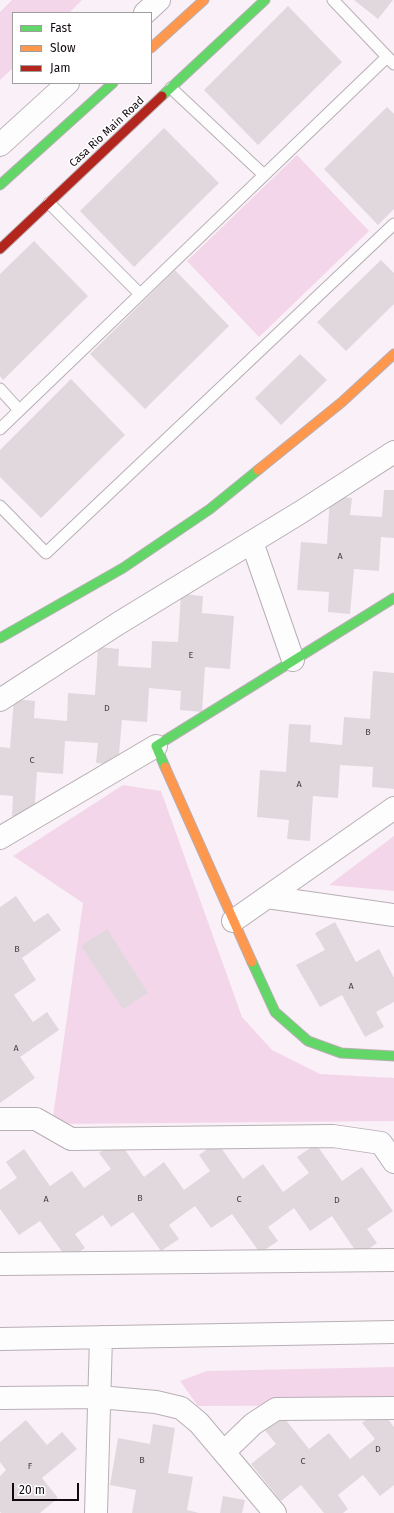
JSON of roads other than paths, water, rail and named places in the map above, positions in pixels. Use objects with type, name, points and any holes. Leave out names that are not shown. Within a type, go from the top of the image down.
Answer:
[{"type":"street","points":[[146,12],[159,0]]},
{"type":"street","points":[[152,47],[204,0]]},
{"type":"street","name":"Casa Rio Main Road","points":[[0,249],[264,0]]},
{"type":"street","points":[[0,145],[67,84]]},
{"type":"street","points":[[0,186],[112,84]]},
{"type":"street","points":[[0,638],[123,568],[210,509],[342,402],[394,354]]},
{"type":"street","points":[[0,700],[119,622],[252,542],[394,452]]},
{"type":"street","points":[[252,542],[294,660]]},
{"type":"street","points":[[0,838],[156,746],[394,598]]},
{"type":"street","points":[[156,746],[275,1012],[308,1041],[341,1053],[394,1056]]},
{"type":"street","points":[[233,921],[394,808]]},
{"type":"street","points":[[267,897],[394,915]]},
{"type":"street","points":[[0,1119],[36,1119],[71,1139],[333,1136],[381,1144],[394,1162]]},
{"type":"street","points":[[0,1264],[394,1260]]},
{"type":"street","points":[[0,1339],[394,1332]]},
{"type":"street","points":[[98,1511],[101,1337]]},
{"type":"street","points":[[0,1398],[99,1396],[156,1402],[181,1408],[199,1423],[275,1513]]},
{"type":"street","points":[[224,1452],[253,1424],[276,1409],[394,1408]]},
{"type":"lane","points":[[0,429],[264,175],[390,60],[334,0]]},
{"type":"lane","points":[[171,88],[264,175]]},
{"type":"lane","points":[[49,204],[140,294]]},
{"type":"lane","points":[[0,506],[46,554],[394,224]]},
{"type":"lane","points":[[0,390],[19,410]]}]
